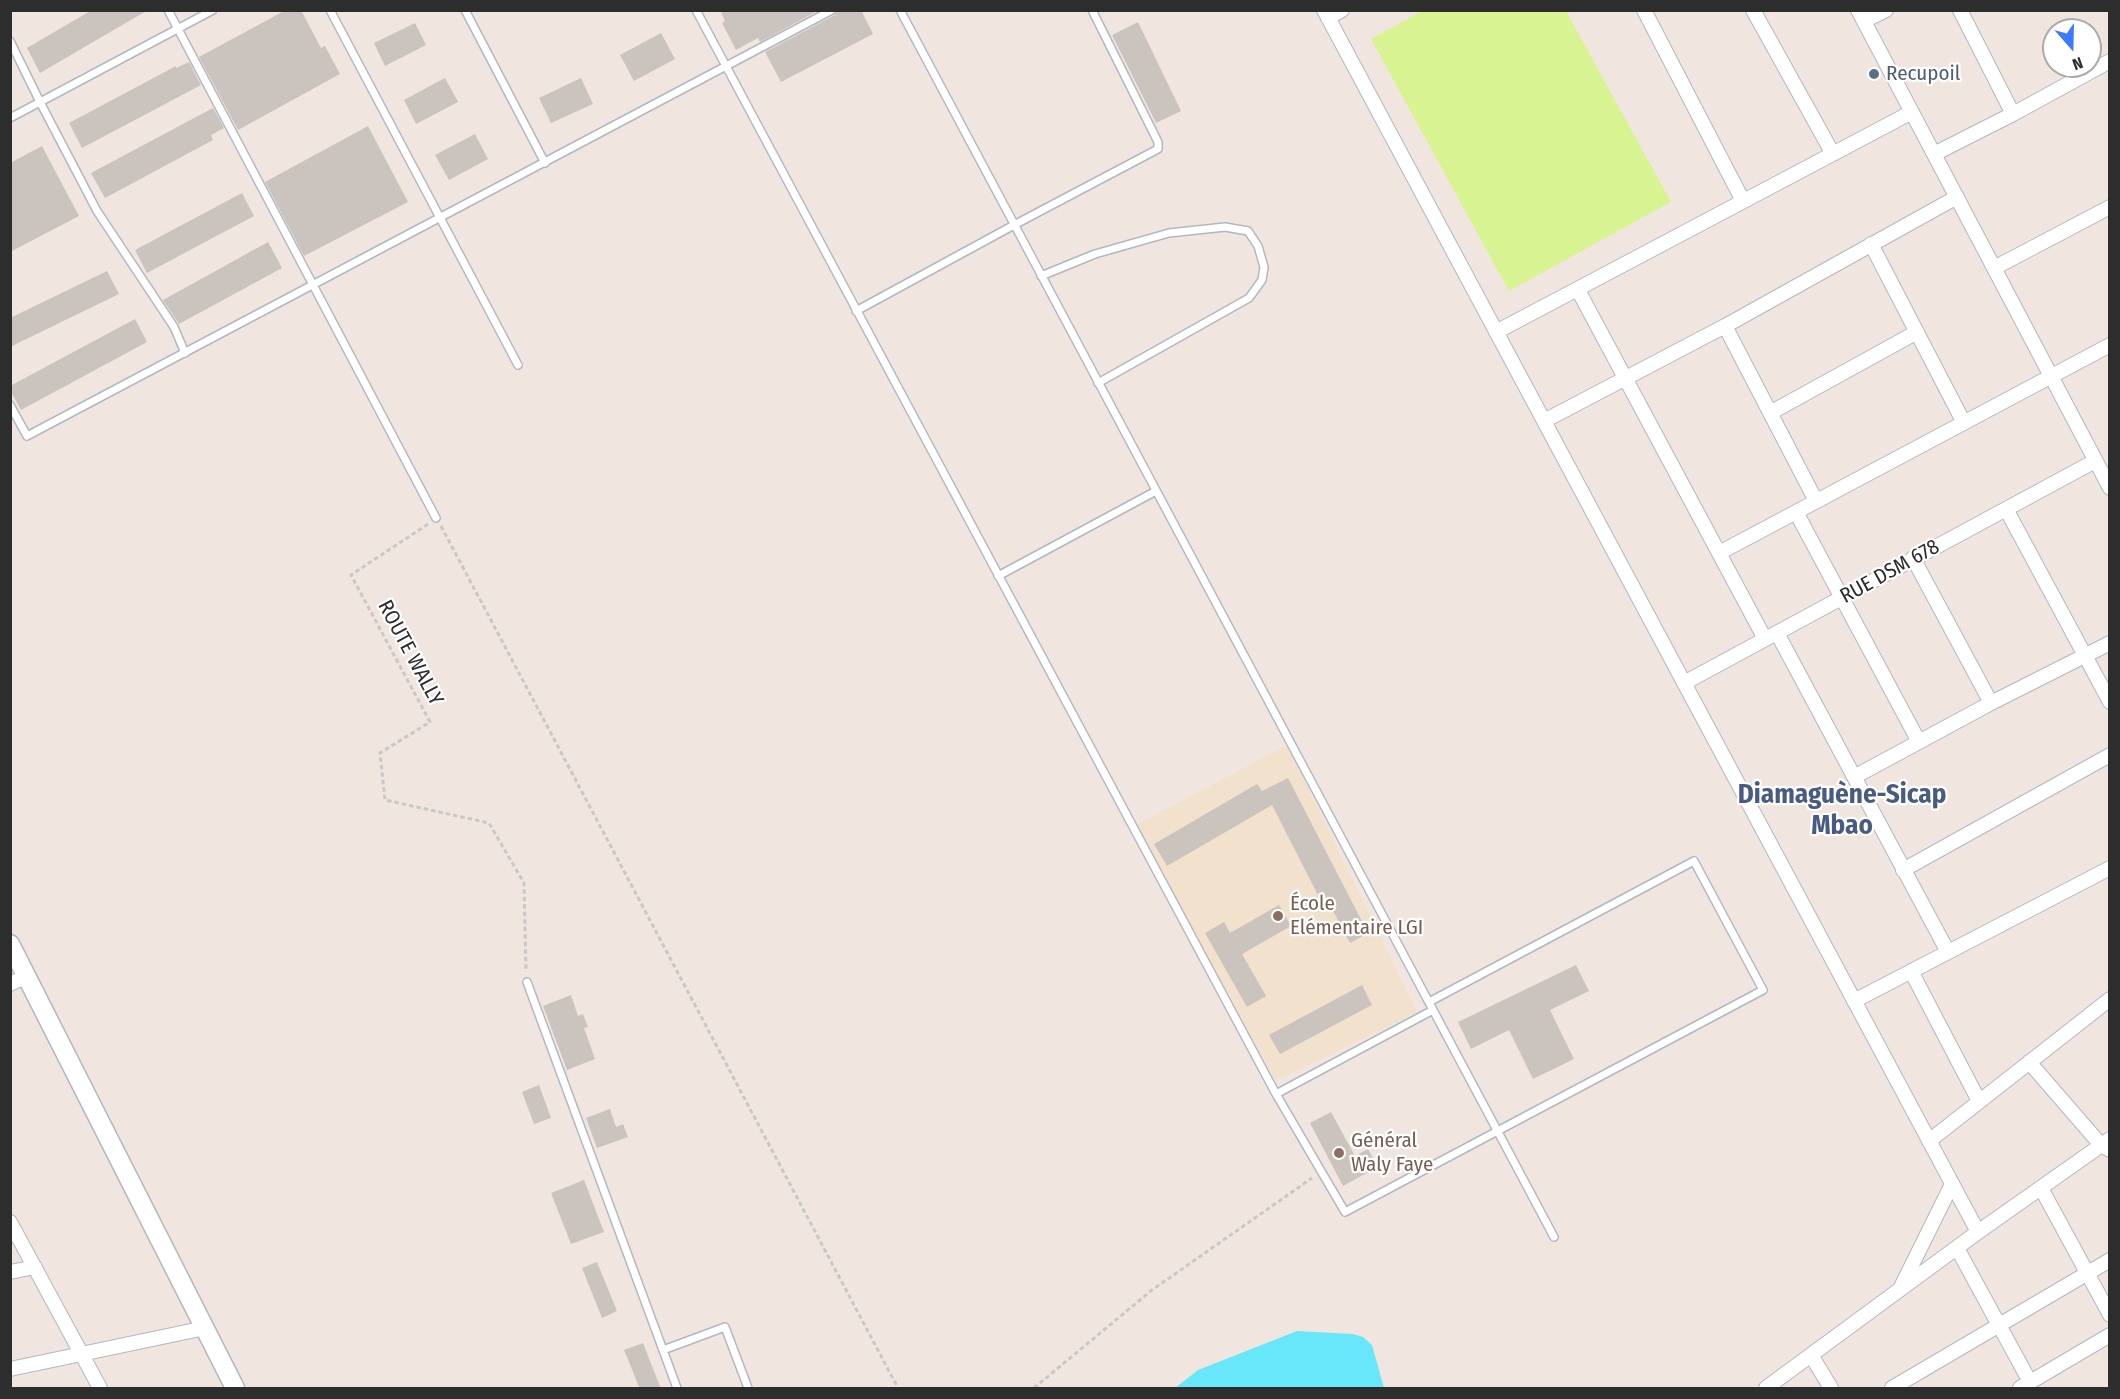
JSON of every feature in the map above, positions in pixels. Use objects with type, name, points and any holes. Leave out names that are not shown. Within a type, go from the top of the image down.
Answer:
[{"type":"street","points":[[1342,10],[1326,14],[1978,1232]]},
{"type":"street","points":[[1644,10],[1743,201]]},
{"type":"street","points":[[1753,10],[1833,154]]},
{"type":"street","points":[[1886,10],[1861,16],[2109,488]]},
{"type":"street","points":[[1959,10],[2013,114]]},
{"type":"street","points":[[1934,153],[2013,114],[2109,61]]},
{"type":"street","points":[[1496,332],[1912,111]]},
{"type":"street","points":[[1544,422],[1725,326],[1957,197]]},
{"type":"street","points":[[1994,267],[2109,207]]},
{"type":"street","points":[[1871,244],[1964,423]]},
{"type":"street","points":[[1578,290],[1719,553],[1854,777],[1948,952]]},
{"type":"street","points":[[1725,326],[1816,501]]},
{"type":"street","points":[[1770,413],[1917,332]]},
{"type":"street","points":[[1719,553],[2109,345]]},
{"type":"street","name":"RUE DSM 678","points":[[1684,683],[2095,461]]},
{"type":"street","points":[[2007,508],[2109,702]]},
{"type":"street","points":[[1796,512],[1919,742]]},
{"type":"street","points":[[1913,558],[1991,704]]},
{"type":"street","points":[[1854,777],[2109,643]]},
{"type":"street","points":[[1903,870],[2109,755]]},
{"type":"street","points":[[1854,1001],[2109,868]]},
{"type":"street","points":[[10,944],[19,980],[205,1328],[235,1389]]},
{"type":"street","points":[[1911,971],[1979,1101]]},
{"type":"street","points":[[1929,1140],[2109,999]]},
{"type":"street","points":[[1766,1389],[1978,1232],[2107,1144],[2029,1062]]},
{"type":"street","points":[[1899,1290],[1952,1184]]},
{"type":"street","points":[[2041,1188],[2109,1315]]},
{"type":"street","points":[[10,1222],[100,1389]]},
{"type":"street","points":[[1957,1248],[1998,1325],[2025,1385],[2109,1335]]},
{"type":"street","points":[[1892,1389],[2109,1260]]},
{"type":"street","points":[[10,1272],[35,1267]]},
{"type":"street","points":[[10,1369],[205,1328]]},
{"type":"street","points":[[1811,1355],[1831,1389]]},
{"type":"lane","points":[[168,10],[436,518]]},
{"type":"lane","points":[[10,118],[213,10]]},
{"type":"lane","points":[[330,10],[518,365]]},
{"type":"lane","points":[[465,10],[545,163]]},
{"type":"lane","points":[[696,10],[1276,1094],[1345,1212],[1763,990],[1694,861],[1429,1002]]},
{"type":"lane","points":[[10,405],[27,436],[832,10]]},
{"type":"lane","points":[[900,10],[1554,1237]]},
{"type":"lane","points":[[856,311],[1158,149],[1158,142],[1092,10]]},
{"type":"lane","points":[[10,41],[97,211],[174,327],[185,353]]},
{"type":"lane","points":[[1041,276],[1095,254],[1169,233],[1225,227],[1248,231],[1258,246],[1264,267],[1262,280],[1249,298],[1098,383]]},
{"type":"lane","points":[[998,576],[1156,491]]},
{"type":"lane","points":[[526,982],[677,1389]]},
{"type":"lane","points":[[1276,1094],[1433,1010]]},
{"type":"lane","points":[[663,1350],[725,1327],[748,1389]]},
{"type":"path","name":"ROUTE WALLY","points":[[436,518],[351,575],[430,722],[380,753],[385,800],[489,823],[524,883],[526,982]]},
{"type":"path","points":[[436,518],[898,1389]]},
{"type":"path","points":[[1034,1389],[1152,1290],[1321,1172]]},
{"type":"shaded area","name":"École Elémentaire LGI","points":[[1287,745],[1417,1012],[1276,1081],[1136,825]]},
{"type":"green space","points":[[1424,10],[1566,11],[1671,202],[1509,291],[1371,39]]},
{"type":"water","points":[[1297,1331],[1353,1334],[1363,1337],[1372,1345],[1384,1388],[1175,1388],[1198,1370]]},
{"type":"building","points":[[92,10],[148,10],[40,73],[27,48]]},
{"type":"building","points":[[286,10],[301,10],[321,48],[325,46],[340,74],[238,130],[199,57]]},
{"type":"building","points":[[720,10],[819,10],[760,42],[758,38],[736,50],[722,23],[725,21]]},
{"type":"building","points":[[838,10],[861,10],[873,34],[781,82],[765,52],[835,15]]},
{"type":"building","points":[[1138,22],[1181,111],[1156,123],[1112,35]]},
{"type":"building","points":[[415,23],[426,45],[385,66],[374,43]]},
{"type":"building","points":[[661,33],[675,59],[634,81],[620,55]]},
{"type":"building","points":[[189,62],[201,85],[82,148],[69,123],[176,66],[176,68]]},
{"type":"building","points":[[445,78],[458,102],[416,124],[404,100]]},
{"type":"building","points":[[581,78],[593,104],[551,123],[539,98]]},
{"type":"building","points":[[213,108],[224,128],[211,135],[213,140],[105,198],[91,173]]},
{"type":"building","points":[[368,126],[408,202],[304,256],[265,182]]},
{"type":"building","points":[[475,134],[488,159],[449,180],[435,155]]},
{"type":"building","points":[[42,146],[79,216],[10,252],[10,163]]},
{"type":"building","points":[[242,193],[254,216],[147,273],[135,250]]},
{"type":"building","points":[[268,242],[282,268],[179,324],[163,300]]},
{"type":"building","points":[[107,271],[119,294],[10,347],[10,318]]},
{"type":"building","points":[[135,319],[147,342],[21,410],[10,386]]},
{"type":"building","points":[[1288,778],[1368,933],[1350,943],[1325,895],[1319,897],[1272,805],[1167,866],[1154,844],[1257,784],[1262,791]]},
{"type":"building","points":[[1279,905],[1291,926],[1242,954],[1266,996],[1247,1007],[1205,933],[1224,922],[1230,933]]},
{"type":"building","points":[[1576,965],[1589,991],[1550,1010],[1574,1059],[1533,1079],[1509,1030],[1471,1049],[1458,1022]]},
{"type":"building","points":[[1362,985],[1372,1005],[1280,1054],[1269,1035]]},
{"type":"building","points":[[571,995],[578,1016],[583,1014],[588,1027],[584,1028],[595,1059],[567,1070],[543,1006]]},
{"type":"building","points":[[539,1085],[551,1118],[534,1124],[522,1092]]},
{"type":"building","points":[[610,1109],[616,1127],[623,1124],[628,1137],[597,1148],[586,1118]]},
{"type":"building","name":"Général Waly Faye","points":[[1331,1112],[1355,1156],[1368,1149],[1378,1167],[1343,1186],[1310,1123]]},
{"type":"building","points":[[584,1180],[604,1232],[571,1244],[551,1193]]},
{"type":"building","points":[[597,1262],[617,1311],[602,1318],[582,1268]]},
{"type":"building","points":[[643,1343],[661,1389],[640,1389],[624,1350]]},
{"type":"place","name":"Recupoil","points":[[1874,74]]},
{"type":"place","name":"École Elémentaire LGI","points":[[1278,916]]},
{"type":"place","name":"Général Waly Faye","points":[[1339,1153]]},
{"type":"district","name":"Diamaguène-Sicap Mbao","points":[[1842,810]]}]
